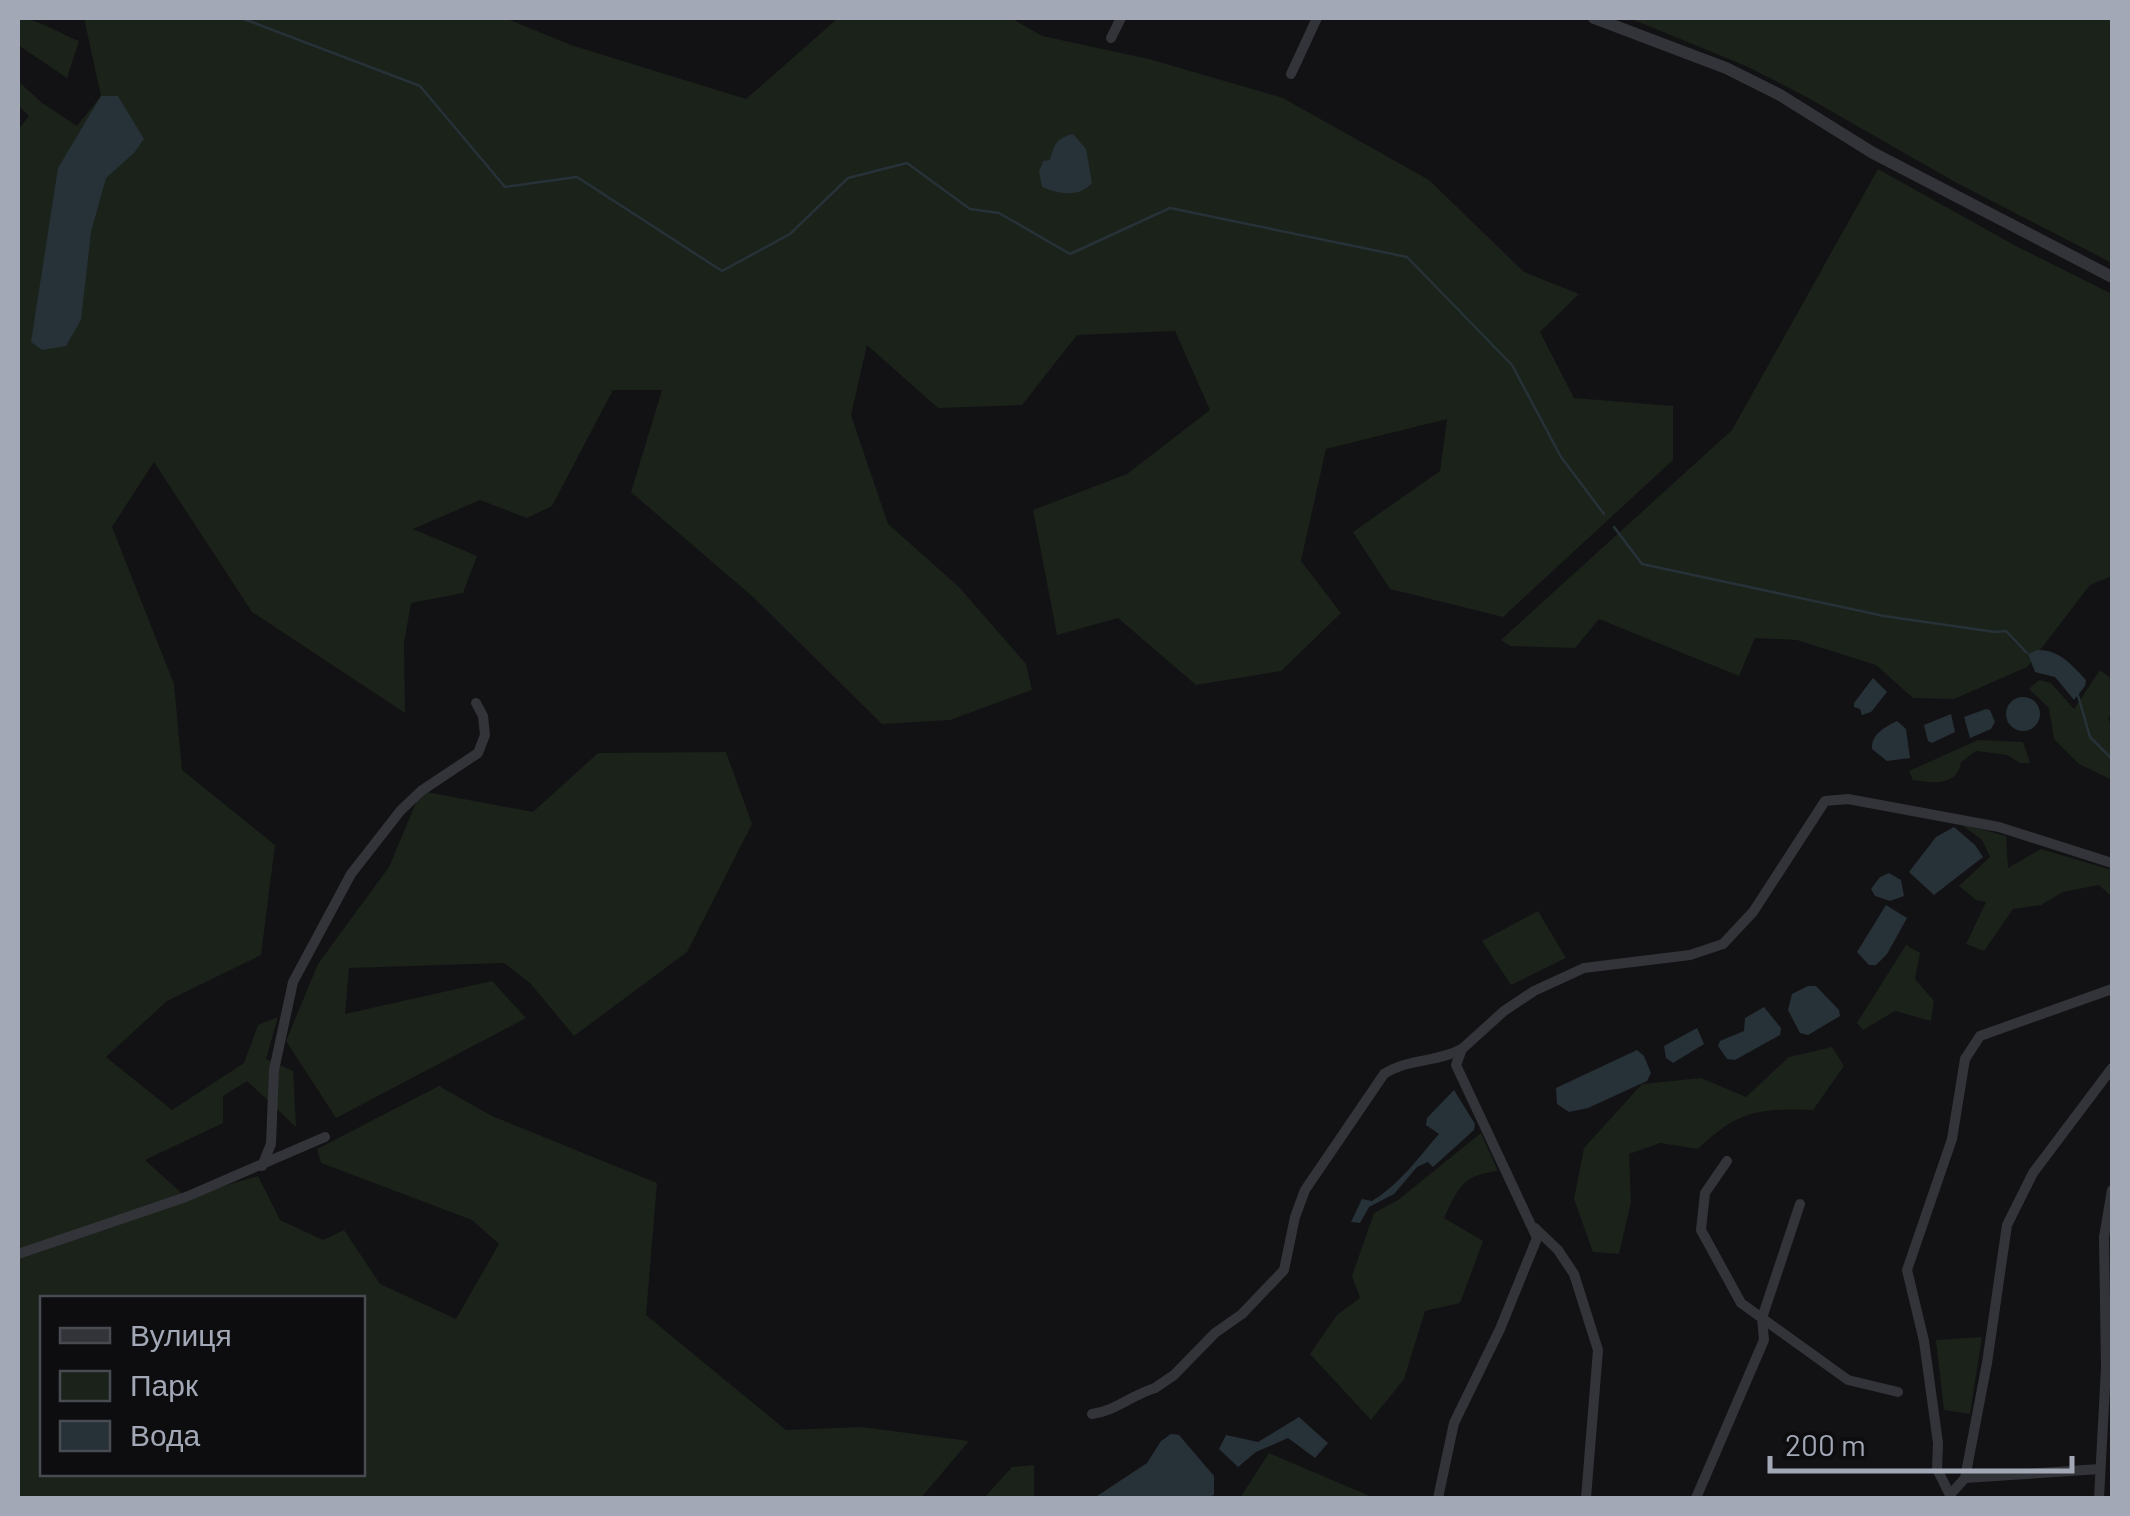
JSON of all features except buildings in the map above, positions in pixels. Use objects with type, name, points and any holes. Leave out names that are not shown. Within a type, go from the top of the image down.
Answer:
[{"type":"street","points":[[1112,38],[1122,18]]},
{"type":"street","points":[[1291,74],[1317,18]]},
{"type":"street","points":[[1594,18],[1726,68],[1780,95],[1873,153],[2112,278]]},
{"type":"street","points":[[262,1166],[271,1144],[274,1070],[292,982],[350,874],[401,810],[421,791],[478,753],[486,735],[476,703]]},
{"type":"street","points":[[1092,1414],[1109,1412],[1137,1394],[1155,1388],[1264,1293],[1284,1270],[1305,1190],[1384,1074],[1396,1066],[1446,1057],[1462,1049],[1504,1011],[1534,991],[1584,968],[1690,955],[1722,944],[1753,912],[1825,801],[1848,800],[1999,828],[2112,863]]},
{"type":"street","points":[[2112,990],[1980,1036],[1965,1060],[1952,1139],[1906,1270],[1924,1341],[1936,1428],[1937,1468],[1950,1495],[1965,1478],[2007,1226],[2033,1173],[2112,1068]]},
{"type":"street","points":[[1438,1498],[1454,1423],[1500,1329],[1537,1238],[1456,1064],[1462,1049]]},
{"type":"street","points":[[18,1254],[186,1197],[326,1137]]},
{"type":"street","points":[[1727,1161],[1705,1193],[1700,1230],[1741,1303],[1848,1380],[1898,1392]]},
{"type":"street","points":[[2099,1498],[2106,1368],[2104,1237],[2112,1190]]},
{"type":"street","points":[[1696,1498],[1764,1340],[1762,1318],[1800,1204]]},
{"type":"street","points":[[1532,1224],[1558,1250],[1574,1274],[1598,1350],[1586,1498]]},
{"type":"street","points":[[2101,1442],[2112,1450]]},
{"type":"street","points":[[1965,1478],[2100,1468]]},
{"type":"green space","points":[[18,18],[41,23],[79,41],[67,78],[18,45]]},
{"type":"green space","points":[[84,18],[505,18],[571,45],[746,99],[838,18],[1011,18],[1042,36],[1149,59],[1283,98],[1429,180],[1524,272],[1579,294],[1540,332],[1574,398],[1673,406],[1673,460],[1503,617],[1390,589],[1353,532],[1440,471],[1447,419],[1326,449],[1301,561],[1341,613],[1281,671],[1196,685],[1118,618],[1057,635],[1033,510],[1127,474],[1210,410],[1175,331],[1077,335],[1022,405],[938,408],[867,345],[851,415],[888,524],[958,586],[1026,664],[1032,690],[950,720],[882,724],[753,597],[631,492],[662,390],[613,390],[552,506],[527,518],[480,500],[413,529],[477,556],[463,593],[411,603],[404,643],[405,713],[252,612],[154,462],[112,527],[174,684],[182,770],[275,845],[261,955],[167,1001],[106,1057],[172,1110],[244,1063],[258,1025],[278,1017],[266,1059],[293,1071],[296,1127],[247,1081],[223,1096],[223,1123],[145,1160],[186,1197],[258,1176],[280,1220],[323,1240],[344,1230],[380,1284],[456,1319],[499,1244],[472,1220],[321,1163],[317,1149],[439,1086],[492,1116],[657,1183],[646,1315],[786,1430],[862,1427],[969,1441],[921,1498],[18,1498],[18,130],[29,116],[18,105],[18,81],[77,126],[101,96]]},
{"type":"green space","points":[[1629,18],[2112,18],[2112,263],[1955,182],[1746,66]]},
{"type":"green space","points":[[1878,169],[2112,294],[2112,576],[2090,585],[2027,667],[1954,699],[1913,698],[1876,665],[1797,640],[1755,638],[1739,676],[1599,619],[1575,648],[1510,646],[1501,640],[1732,430]]},
{"type":"green space","points":[[2100,670],[2112,679],[2112,711],[2108,719],[2112,725],[2112,780],[2079,764],[2054,739],[2049,708],[2029,689],[2039,680],[2051,683],[2074,709]]},
{"type":"green space","points":[[1978,740],[2023,742],[2030,763],[1976,751],[1961,762],[1949,779],[1913,780],[1909,771]]},
{"type":"green space","points":[[726,752],[752,824],[687,952],[574,1036],[530,983],[504,963],[349,968],[345,1014],[492,981],[526,1018],[336,1118],[286,1041],[318,964],[389,867],[421,791],[533,812],[598,753]]},
{"type":"green space","points":[[1959,823],[2006,836],[2008,868],[2041,849],[2112,870],[2112,897],[2099,885],[2063,892],[2041,905],[2013,909],[1984,951],[1966,944],[1986,902],[1976,900],[1959,886],[1990,857],[1982,840]]},
{"type":"green space","points":[[1538,911],[1566,958],[1511,985],[1482,941]]},
{"type":"green space","points":[[1906,945],[1920,953],[1915,979],[1934,1001],[1931,1021],[1895,1011],[1863,1030],[1857,1023]]},
{"type":"green space","points":[[1832,1047],[1844,1066],[1813,1110],[1750,1114],[1725,1127],[1698,1149],[1660,1143],[1629,1154],[1631,1202],[1619,1254],[1593,1252],[1574,1199],[1584,1148],[1642,1084],[1701,1078],[1746,1097],[1789,1057]]},
{"type":"green space","points":[[1481,1133],[1498,1171],[1463,1184],[1444,1218],[1483,1241],[1460,1303],[1425,1311],[1404,1379],[1371,1420],[1310,1354],[1337,1315],[1360,1298],[1352,1276],[1374,1213],[1398,1200]]},
{"type":"green space","points":[[1982,1337],[1970,1414],[1944,1410],[1936,1340]]},
{"type":"green space","points":[[1269,1453],[1372,1497],[1372,1498],[1240,1498]]},
{"type":"green space","points":[[1034,1465],[1034,1498],[984,1498],[1012,1467]]},
{"type":"water","points":[[101,96],[118,96],[144,139],[106,178],[91,232],[81,320],[66,346],[42,350],[31,342],[58,168]]},
{"type":"water","points":[[1073,134],[1086,149],[1092,183],[1069,193],[1042,187],[1039,172],[1043,161],[1050,160],[1060,140]]},
{"type":"water","points":[[2037,650],[2058,655],[2086,680],[2074,700],[2055,677],[2035,672],[2028,654]]},
{"type":"water","points":[[1873,678],[1887,692],[1871,712],[1862,715],[1854,703]]},
{"type":"water","points":[[2023,697],[2035,702],[2040,714],[2035,726],[2023,731],[2011,726],[2006,714],[2011,702]]},
{"type":"water","points":[[1986,709],[1995,722],[1991,729],[1970,738],[1964,717]]},
{"type":"water","points":[[1951,714],[1955,732],[1932,743],[1928,741],[1924,725]]},
{"type":"water","points":[[1897,721],[1906,729],[1910,758],[1887,761],[1872,749],[1872,744],[1880,732]]},
{"type":"water","points":[[1954,827],[1983,857],[1934,895],[1909,872],[1936,837]]},
{"type":"water","points":[[1889,873],[1901,880],[1904,896],[1890,901],[1875,896],[1871,889]]},
{"type":"water","points":[[1886,905],[1907,918],[1887,954],[1876,965],[1869,965],[1857,952]]},
{"type":"water","points":[[1816,986],[1840,1016],[1808,1035],[1800,1033],[1788,1010],[1792,994]]},
{"type":"water","points":[[1764,1007],[1781,1028],[1780,1035],[1735,1060],[1727,1059],[1718,1046],[1720,1041],[1744,1031],[1745,1018]]},
{"type":"water","points":[[1697,1028],[1704,1044],[1673,1063],[1666,1058],[1664,1046]]},
{"type":"water","points":[[1637,1050],[1651,1073],[1647,1081],[1588,1108],[1569,1112],[1557,1104],[1556,1088]]},
{"type":"water","points":[[1454,1090],[1475,1124],[1474,1130],[1433,1167],[1428,1162],[1417,1167],[1394,1194],[1369,1207],[1360,1223],[1351,1222],[1362,1199],[1372,1201],[1391,1187],[1439,1134],[1426,1125],[1427,1118]]},
{"type":"water","points":[[1299,1417],[1328,1443],[1315,1458],[1288,1438],[1256,1452],[1238,1467],[1219,1449],[1226,1435],[1258,1442]]},
{"type":"water","points":[[1171,1434],[1179,1435],[1214,1476],[1214,1495],[1094,1498],[1147,1463],[1161,1441]]},
{"type":"waterway","points":[[241,18],[420,86],[505,187],[577,177],[722,271],[790,234],[848,178],[907,163],[970,209],[999,213],[1070,254],[1170,208],[1407,257],[1512,365],[1561,457],[1604,514]]},
{"type":"waterway","points":[[1614,527],[1642,564],[1884,616],[2006,631],[2027,653]]},
{"type":"waterway","points":[[2077,692],[2090,737],[2112,759]]}]
